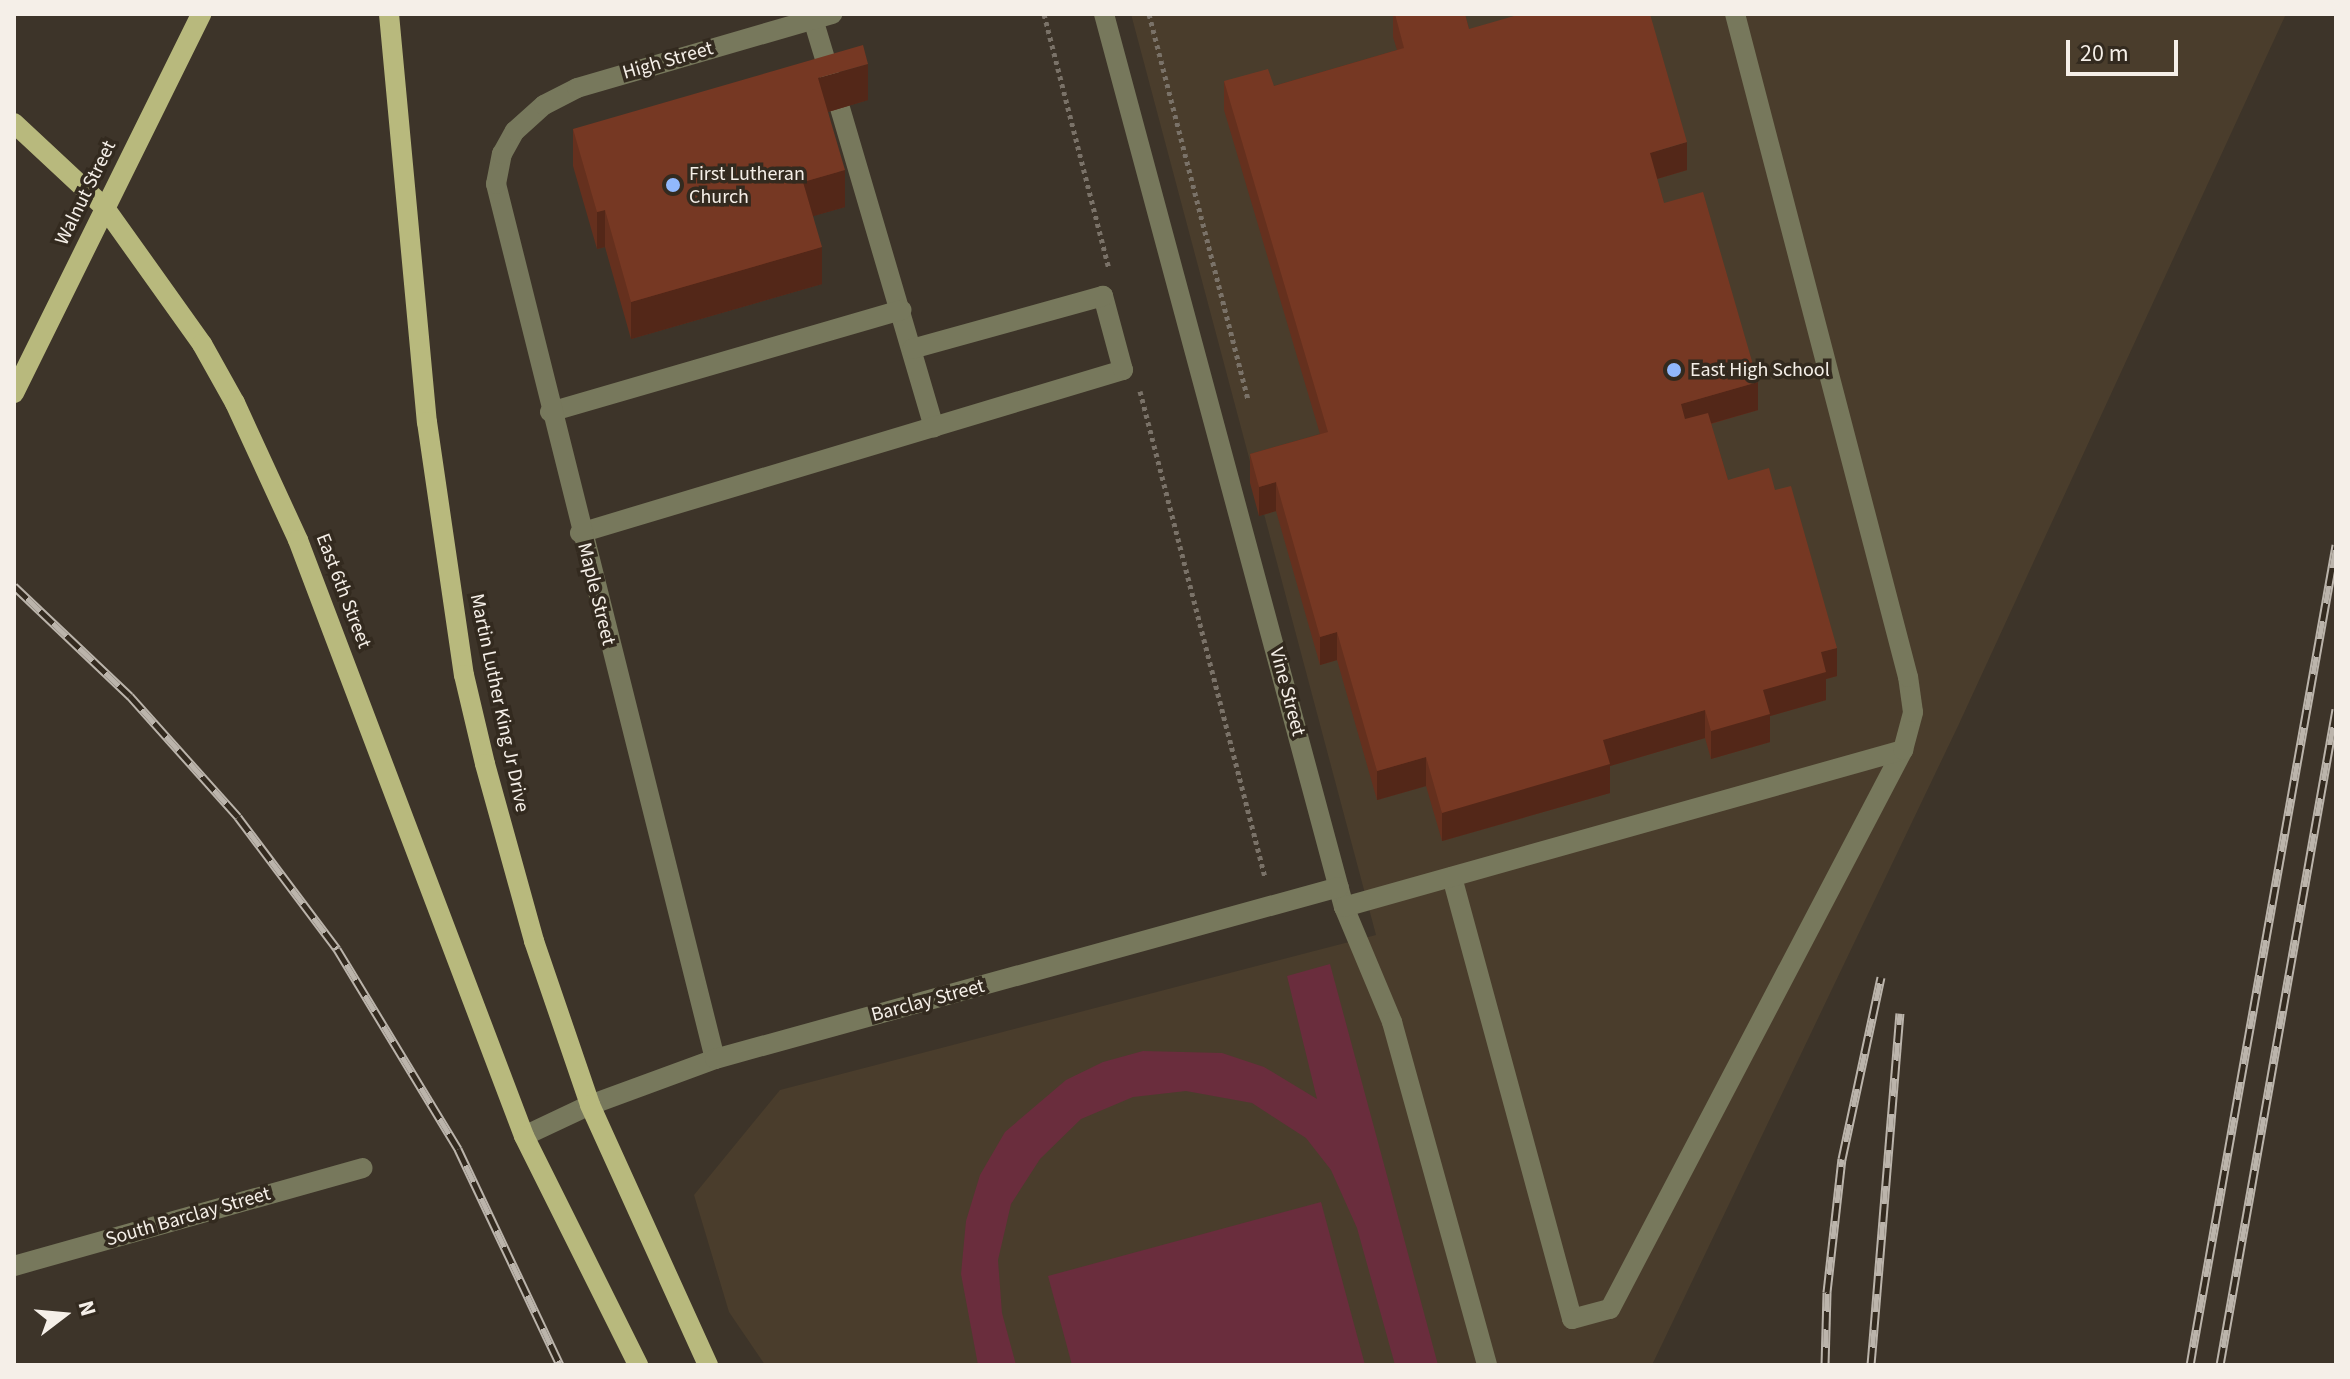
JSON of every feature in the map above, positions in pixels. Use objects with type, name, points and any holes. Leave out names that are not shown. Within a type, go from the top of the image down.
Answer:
[{"type":"main road","name":"Walnut Street","points":[[15,386],[201,14]]},
{"type":"main road","name":"Martin Luther King Jr Drive","points":[[389,14],[427,422],[464,675],[507,848],[590,1105],[708,1365]]},
{"type":"main road","name":"East 6th Street","points":[[14,123],[105,208],[202,344],[268,470],[524,1136]]},
{"type":"main road","points":[[524,1136],[638,1365]]},
{"type":"street","name":"Vine Street","points":[[1104,14],[1344,907],[1392,1022],[1487,1365]]},
{"type":"street","points":[[1452,877],[1572,1319],[1610,1309],[1903,750],[1913,712],[1908,677],[1735,14]]},
{"type":"street","points":[[822,17],[837,99],[934,427]]},
{"type":"street","name":"High Street","points":[[515,131],[544,105],[577,88],[822,17]]},
{"type":"street","name":"Maple Street","points":[[515,131],[502,154],[496,184],[498,205],[715,1059]]},
{"type":"street","points":[[580,533],[1123,370],[1103,296],[912,349]]},
{"type":"street","points":[[550,412],[901,310]]},
{"type":"street","points":[[1344,907],[1903,750]]},
{"type":"street","name":"Barclay Street","points":[[524,1136],[590,1105],[715,1059],[1339,887]]},
{"type":"street","name":"South Barclay Street","points":[[14,1266],[362,1168]]},
{"type":"path","points":[[1044,14],[1113,285]]},
{"type":"path","points":[[1149,14],[1248,399]]},
{"type":"path","points":[[1136,376],[1266,881]]},
{"type":"shaded area","name":"East High School","points":[[1131,14],[2286,14],[1958,726],[1652,1365],[765,1365],[729,1312],[694,1195],[780,1090],[1376,935]]},
{"type":"shaded area","points":[[1330,964],[1438,1365],[1395,1365],[1357,1228],[1331,1170],[1306,1138],[1252,1103],[1186,1091],[1133,1097],[1081,1119],[1040,1159],[1011,1204],[998,1260],[1002,1313],[1016,1365],[978,1365],[961,1274],[966,1221],[980,1175],[1005,1132],[1066,1080],[1103,1062],[1143,1051],[1222,1053],[1264,1067],[1317,1099],[1287,976]]},
{"type":"shaded area","points":[[1321,1202],[1365,1365],[1072,1365],[1048,1276]]},
{"type":"building","points":[[1395,14],[1465,14],[1469,29],[1521,14],[1650,14],[1687,142],[1650,153],[1664,203],[1703,192],[1758,382],[1681,404],[1685,419],[1708,413],[1728,480],[1769,468],[1775,490],[1791,486],[1837,648],[1821,652],[1826,672],[1763,690],[1770,714],[1711,731],[1705,710],[1603,740],[1610,764],[1442,813],[1426,757],[1377,771],[1337,632],[1320,637],[1276,482],[1259,487],[1250,454],[1328,432],[1224,81],[1268,69],[1274,86],[1404,48]]},
{"type":"building","points":[[863,45],[868,64],[818,78],[845,170],[803,182],[822,247],[631,302],[605,210],[597,212],[573,129]]},
{"type":"railway","points":[[2190,1365],[2336,545]]},
{"type":"railway","points":[[14,586],[130,696],[238,817],[337,949],[458,1149],[560,1365]]},
{"type":"railway","points":[[2220,1365],[2336,709]]},
{"type":"railway","points":[[1825,1365],[1827,1292],[1842,1159],[1881,977]]},
{"type":"railway","points":[[1871,1365],[1900,1013]]},
{"type":"place","name":"First Lutheran Church","points":[[673,185]]},
{"type":"place","name":"East High School","points":[[1674,370]]}]
